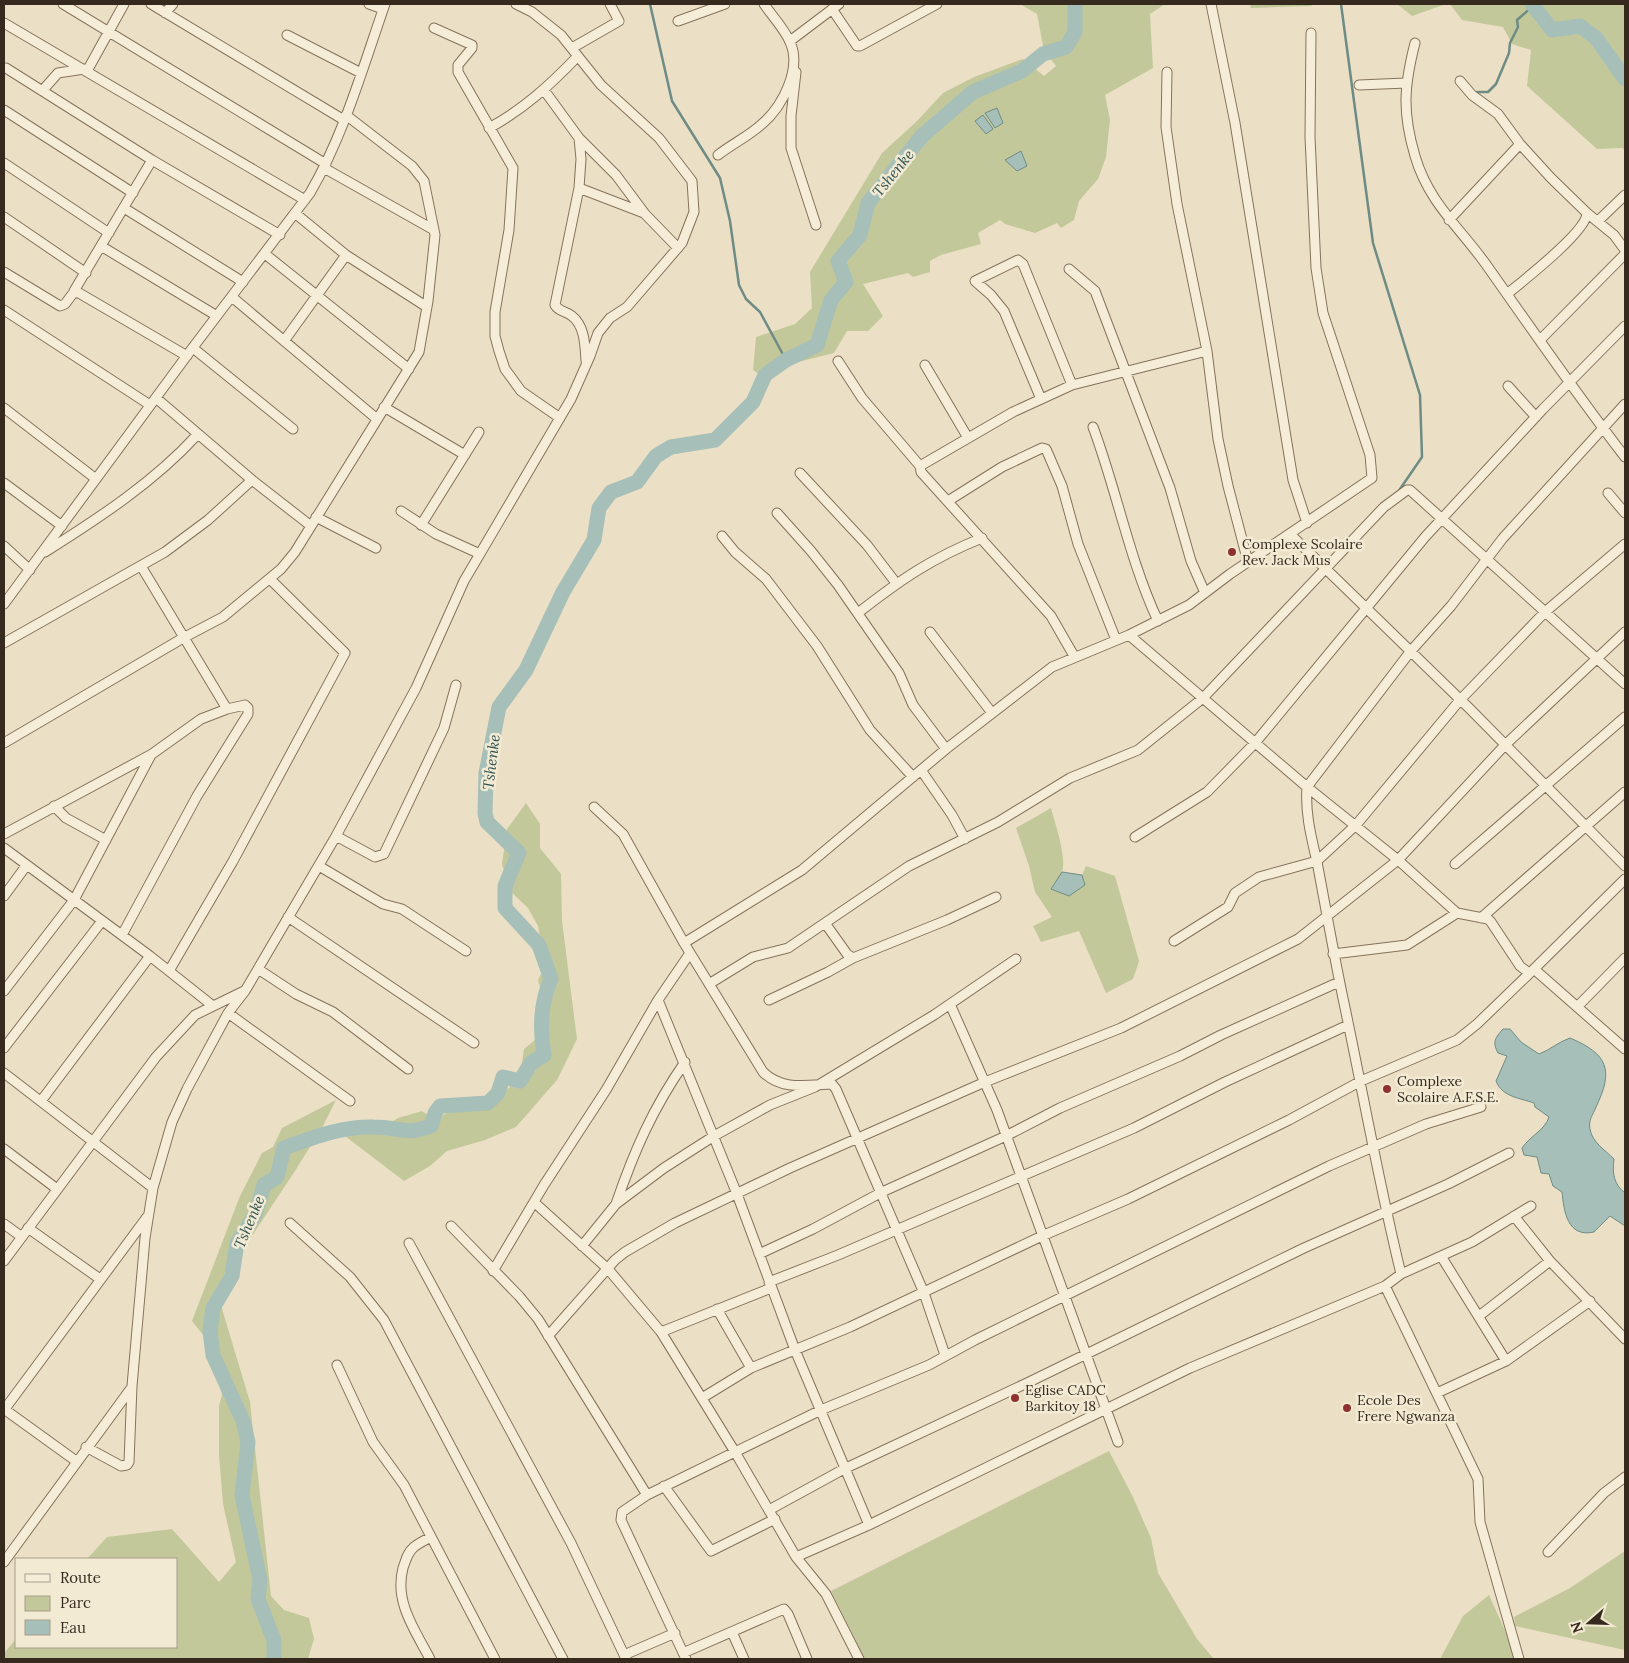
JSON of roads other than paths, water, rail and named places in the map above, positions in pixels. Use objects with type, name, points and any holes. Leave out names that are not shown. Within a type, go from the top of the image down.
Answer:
[{"type":"street","points":[[63,4],[325,166],[434,230]]},
{"type":"street","points":[[86,70],[124,4]]},
{"type":"street","points":[[4,743],[183,638],[223,618],[270,579],[295,552],[419,352],[427,307],[434,230],[424,181],[412,166],[345,118],[152,4]]},
{"type":"street","points":[[165,13],[174,4]]},
{"type":"street","points":[[4,604],[186,356],[305,200],[325,166],[345,118],[384,7],[369,4]]},
{"type":"street","points":[[86,1447],[122,1466],[128,1466],[132,1386],[147,1217],[153,1188],[172,1122],[187,1089],[228,1013],[245,991],[336,836],[416,688],[464,581],[560,418],[586,365],[598,333],[610,318],[627,307],[678,248],[694,212],[692,181],[659,138],[601,85],[561,35],[532,12],[516,4]]},
{"type":"street","points":[[572,48],[619,21],[610,4]]},
{"type":"street","points":[[678,21],[725,4]]},
{"type":"street","points":[[764,4],[790,41],[794,55],[796,72],[791,116],[791,148],[816,225]]},
{"type":"street","points":[[790,41],[836,5],[857,46],[860,46],[937,4]]},
{"type":"street","points":[[1211,4],[1235,123],[1292,480],[1307,523]]},
{"type":"street","points":[[4,23],[305,200]]},
{"type":"street","points":[[434,28],[472,45],[472,48],[458,65],[458,72],[489,128],[508,156],[513,168],[509,230],[496,312],[495,336],[505,369],[521,391],[560,418]]},
{"type":"street","points":[[684,943],[802,870],[946,749],[1052,667],[1074,656],[1129,635],[1189,605],[1248,562],[1372,478],[1370,455],[1323,313],[1316,268],[1310,137],[1311,33]]},
{"type":"street","points":[[287,35],[361,73]]},
{"type":"street","points":[[1415,43],[1406,84],[1407,114],[1415,156],[1432,196],[1449,220],[1478,254],[1625,457]]},
{"type":"street","points":[[718,155],[762,124],[773,112],[789,83],[794,55]]},
{"type":"street","points":[[489,128],[509,117],[544,90],[578,56]]},
{"type":"street","points":[[6,68],[152,160],[280,235]]},
{"type":"street","points":[[42,91],[58,74],[86,70]]},
{"type":"street","points":[[1167,72],[1166,127],[1179,214],[1207,351],[1218,438],[1228,486],[1248,562]]},
{"type":"street","points":[[1460,81],[1472,95],[1498,114],[1520,144],[1587,213],[1614,235],[1625,250]]},
{"type":"street","points":[[1359,84],[1406,84]]},
{"type":"street","points":[[544,90],[579,138],[616,174],[645,214],[678,248]]},
{"type":"street","points":[[4,110],[133,193]]},
{"type":"street","points":[[579,138],[581,159],[579,188],[555,305],[559,310],[573,316],[580,326],[585,344],[586,365]]},
{"type":"street","points":[[1449,220],[1520,144]]},
{"type":"street","points":[[4,272],[60,306],[65,304],[86,273],[152,160]]},
{"type":"street","points":[[4,163],[109,232]]},
{"type":"street","points":[[579,188],[645,214]]},
{"type":"street","points":[[1598,221],[1625,194]]},
{"type":"street","points":[[124,208],[243,282]]},
{"type":"street","points":[[1507,294],[1566,243],[1586,219],[1587,213]]},
{"type":"street","points":[[296,214],[346,255],[427,307]]},
{"type":"street","points":[[4,216],[86,273]]},
{"type":"street","points":[[101,246],[217,316]]},
{"type":"street","points":[[265,254],[408,369]]},
{"type":"street","points":[[1540,340],[1625,254]]},
{"type":"street","points":[[284,341],[346,255]]},
{"type":"street","points":[[1041,399],[1004,311],[991,295],[975,281],[1011,262],[1018,260],[1023,264],[1072,385]]},
{"type":"street","points":[[1069,269],[1095,291],[1170,488],[1190,561],[1205,593]]},
{"type":"street","points":[[74,291],[186,356]]},
{"type":"street","points":[[232,297],[377,419]]},
{"type":"street","points":[[4,310],[150,405]]},
{"type":"street","points":[[1135,837],[1207,792],[1255,742],[1441,520],[1536,417],[1571,384],[1625,326]]},
{"type":"street","points":[[193,348],[293,429]]},
{"type":"street","points":[[920,466],[1013,412],[1072,385],[1207,351]]},
{"type":"street","points":[[838,361],[862,398],[920,466],[921,472],[1051,616],[1074,656]]},
{"type":"street","points":[[925,365],[968,438]]},
{"type":"street","points":[[1508,386],[1536,417]]},
{"type":"street","points":[[156,398],[197,435],[311,526]]},
{"type":"street","points":[[1401,1274],[1386,1212],[1361,1081],[1309,832],[1307,787],[1410,652],[1527,510],[1604,430],[1625,404]]},
{"type":"street","points":[[384,407],[465,455]]},
{"type":"street","points":[[4,408],[96,479]]},
{"type":"street","points":[[1093,427],[1110,474],[1139,578],[1158,621]]},
{"type":"street","points":[[421,525],[479,432]]},
{"type":"street","points":[[40,555],[94,521],[175,459],[197,435]]},
{"type":"street","points":[[948,501],[1002,467],[1042,448],[1046,449],[1062,486],[1078,544],[1116,640]]},
{"type":"street","points":[[800,473],[867,545],[896,583]]},
{"type":"street","points":[[4,643],[141,566],[208,520],[252,480]]},
{"type":"street","points":[[4,482],[62,526]]},
{"type":"street","points":[[710,984],[753,957],[788,948],[909,866],[998,822],[1070,778],[1138,750],[1203,698],[1384,507],[1407,490],[1410,490],[1441,520],[1625,684]]},
{"type":"street","points":[[1608,493],[1625,513]]},
{"type":"street","points":[[401,511],[421,525],[480,554]]},
{"type":"street","points":[[777,513],[811,551],[858,613],[899,673],[915,708],[946,749]]},
{"type":"street","points":[[316,517],[376,548]]},
{"type":"street","points":[[1290,534],[1460,700],[1625,866]]},
{"type":"street","points":[[722,536],[735,552],[766,579],[817,646],[870,730],[913,777]]},
{"type":"street","points":[[858,613],[896,583],[948,552],[982,538]]},
{"type":"street","points":[[1174,941],[1228,907],[1235,892],[1259,877],[1316,861],[1356,825],[1460,700],[1545,612],[1625,544]]},
{"type":"street","points":[[4,546],[30,570]]},
{"type":"street","points":[[141,566],[183,638],[228,709]]},
{"type":"street","points":[[169,971],[233,861],[345,653],[270,579]]},
{"type":"street","points":[[930,632],[992,713]]},
{"type":"street","points":[[548,1336],[625,1252],[646,1239],[790,1168],[985,1082],[1121,1028],[1298,939],[1398,860],[1505,745],[1596,657],[1625,632]]},
{"type":"street","points":[[1129,635],[1307,787],[1398,860],[1457,913],[1491,922],[1520,966],[1531,971],[1624,1045]]},
{"type":"street","points":[[336,836],[375,857],[384,854],[444,728],[456,685]]},
{"type":"street","points":[[4,834],[152,754],[201,719],[245,705],[248,708],[248,714],[197,796],[122,935]]},
{"type":"street","points":[[1455,864],[1625,717]]},
{"type":"street","points":[[4,991],[74,900],[152,754]]},
{"type":"street","points":[[921,770],[952,815],[965,839]]},
{"type":"street","points":[[1481,918],[1625,792]]},
{"type":"street","points":[[54,806],[66,818],[106,840]]},
{"type":"street","points":[[594,807],[623,834],[684,943],[763,1072],[769,1078],[784,1085],[815,1087],[950,1004],[1016,959]]},
{"type":"street","points":[[4,848],[150,956],[213,1006]]},
{"type":"street","points":[[4,896],[26,866]]},
{"type":"street","points":[[319,866],[383,904],[402,909],[466,952]]},
{"type":"street","points":[[702,1398],[751,1368],[924,1293],[1042,1236],[1128,1199],[1288,1120],[1361,1081],[1456,1040],[1477,1024],[1625,879]]},
{"type":"street","points":[[769,1000],[853,958],[947,920],[996,897]]},
{"type":"street","points":[[1333,954],[1407,945],[1457,913]]},
{"type":"street","points":[[288,917],[474,1043]]},
{"type":"street","points":[[4,1048],[102,921]]},
{"type":"street","points":[[825,923],[847,954],[853,958]]},
{"type":"street","points":[[493,1271],[544,1185],[606,1090],[658,1000],[690,953]]},
{"type":"street","points":[[41,1101],[150,956]]},
{"type":"street","points":[[1577,1007],[1625,958]]},
{"type":"street","points":[[258,969],[296,994],[333,1012],[408,1069]]},
{"type":"street","points":[[759,1254],[813,1229],[882,1192],[1006,1136],[1060,1108],[1180,1056],[1221,1035],[1339,982]]},
{"type":"street","points":[[4,1261],[156,1057],[188,1021],[213,1006],[245,991]]},
{"type":"street","points":[[658,1000],[685,1062],[737,1194],[794,1350],[869,1525]]},
{"type":"street","points":[[950,1004],[985,1082],[1021,1175],[1064,1298],[1087,1354],[1118,1442]]},
{"type":"street","points":[[228,1013],[350,1101]]},
{"type":"street","points":[[661,1332],[898,1228],[1134,1128],[1225,1082],[1348,1024]]},
{"type":"street","points":[[616,1204],[640,1137],[660,1100],[685,1062]]},
{"type":"street","points":[[4,1072],[153,1188]]},
{"type":"street","points":[[582,1246],[616,1204],[664,1168],[714,1136],[781,1100],[828,1084],[834,1086],[898,1228],[924,1293],[945,1355]]},
{"type":"street","points":[[807,1659],[788,1614],[784,1609],[684,1656],[620,1516],[622,1512],[664,1486],[821,1410],[929,1365],[945,1355],[1329,1166],[1426,1124],[1481,1107]]},
{"type":"street","points":[[4,1149],[57,1189]]},
{"type":"street","points":[[769,1510],[844,1469],[1087,1354],[1304,1248],[1386,1212],[1509,1153]]},
{"type":"street","points":[[534,1203],[608,1269],[661,1332],[735,1452],[796,1557],[826,1594],[859,1659]]},
{"type":"street","points":[[796,1557],[869,1525],[1190,1368],[1385,1286],[1401,1274],[1472,1242],[1531,1206]]},
{"type":"street","points":[[1514,1216],[1550,1261],[1625,1340]]},
{"type":"street","points":[[76,1461],[4,1409],[147,1217]]},
{"type":"street","points":[[290,1223],[350,1278],[384,1320],[563,1659]]},
{"type":"street","points":[[4,1224],[22,1236]]},
{"type":"street","points":[[451,1226],[519,1296],[538,1319],[647,1495]]},
{"type":"street","points":[[28,1228],[100,1280]]},
{"type":"street","points":[[410,1243],[571,1543],[625,1657],[675,1633]]},
{"type":"street","points":[[1441,1256],[1506,1361]]},
{"type":"street","points":[[1479,1316],[1550,1261]]},
{"type":"street","points":[[1385,1286],[1478,1479],[1480,1522],[1519,1659]]},
{"type":"street","points":[[1437,1393],[1506,1361],[1590,1302]]},
{"type":"street","points":[[717,1309],[751,1368]]},
{"type":"street","points":[[337,1365],[372,1442],[404,1485],[495,1659]]},
{"type":"street","points":[[4,1562],[132,1386]]},
{"type":"street","points":[[1548,1552],[1604,1493],[1625,1477]]},
{"type":"street","points":[[664,1486],[710,1551],[775,1519]]},
{"type":"street","points":[[430,1659],[404,1607],[400,1585],[407,1555],[414,1547],[431,1537]]},
{"type":"street","points":[[732,1632],[744,1659]]},
{"type":"water","points":[[997,108],[1003,123],[995,128],[985,113]]},
{"type":"water","points":[[983,115],[993,129],[986,134],[975,121]]},
{"type":"water","points":[[1021,151],[1027,166],[1017,171],[1005,160]]},
{"type":"water","points":[[1062,872],[1082,875],[1085,885],[1069,896],[1051,889]]},
{"type":"water","points":[[1503,1029],[1510,1029],[1521,1042],[1539,1054],[1570,1038],[1593,1050],[1600,1057],[1606,1073],[1605,1083],[1590,1120],[1590,1129],[1596,1142],[1614,1159],[1613,1169],[1615,1178],[1618,1186],[1625,1193],[1625,1226],[1610,1216],[1594,1232],[1585,1233],[1578,1231],[1573,1227],[1566,1215],[1562,1192],[1553,1186],[1549,1174],[1541,1173],[1537,1157],[1524,1155],[1522,1148],[1544,1126],[1549,1117],[1535,1107],[1534,1103],[1507,1094],[1496,1081],[1507,1056],[1498,1053],[1495,1043],[1496,1038]]},
{"type":"waterway","points":[[650,4],[672,101],[720,178],[730,221],[739,285],[746,299],[760,312],[786,360]]},
{"type":"waterway","name":"Tshenke","points":[[274,1659],[274,1640],[258,1599],[260,1580],[242,1495],[248,1442],[243,1421],[213,1355],[210,1331],[213,1308],[232,1276],[237,1243],[255,1215],[264,1185],[277,1177],[284,1148],[328,1133],[351,1128],[383,1127],[408,1131],[431,1126],[435,1113],[440,1106],[488,1103],[498,1093],[503,1077],[520,1081],[531,1063],[544,1055],[542,1016],[547,988],[551,979],[539,945],[505,908],[505,886],[519,853],[487,822],[485,813],[486,773],[499,707],[526,670],[563,592],[594,540],[599,508],[611,492],[637,482],[656,456],[671,447],[715,440],[753,402],[765,375],[786,360],[817,345],[831,300],[846,282],[838,261],[860,235],[868,203],[922,136],[973,92],[1022,71],[1043,54],[1066,47],[1075,32],[1075,4]]},
{"type":"waterway","points":[[1341,4],[1373,243],[1420,395],[1422,457],[1398,492]]},
{"type":"waterway","name":"Tshenke","points":[[1532,4],[1552,30],[1580,26],[1596,38],[1625,79]]},
{"type":"waterway","points":[[1477,92],[1488,92],[1496,84],[1509,53],[1510,43],[1518,27],[1517,20],[1533,6]]},
{"type":"place","name":"Complexe Scolaire Rev. Jack Mus","points":[[1232,552]]},
{"type":"place","name":"Complexe Scolaire A.F.S.E.","points":[[1387,1089]]},
{"type":"place","name":"Eglise CADC Barkitoy 18","points":[[1015,1398]]},
{"type":"place","name":"Ecole Des Frere Ngwanza","points":[[1347,1408]]}]
